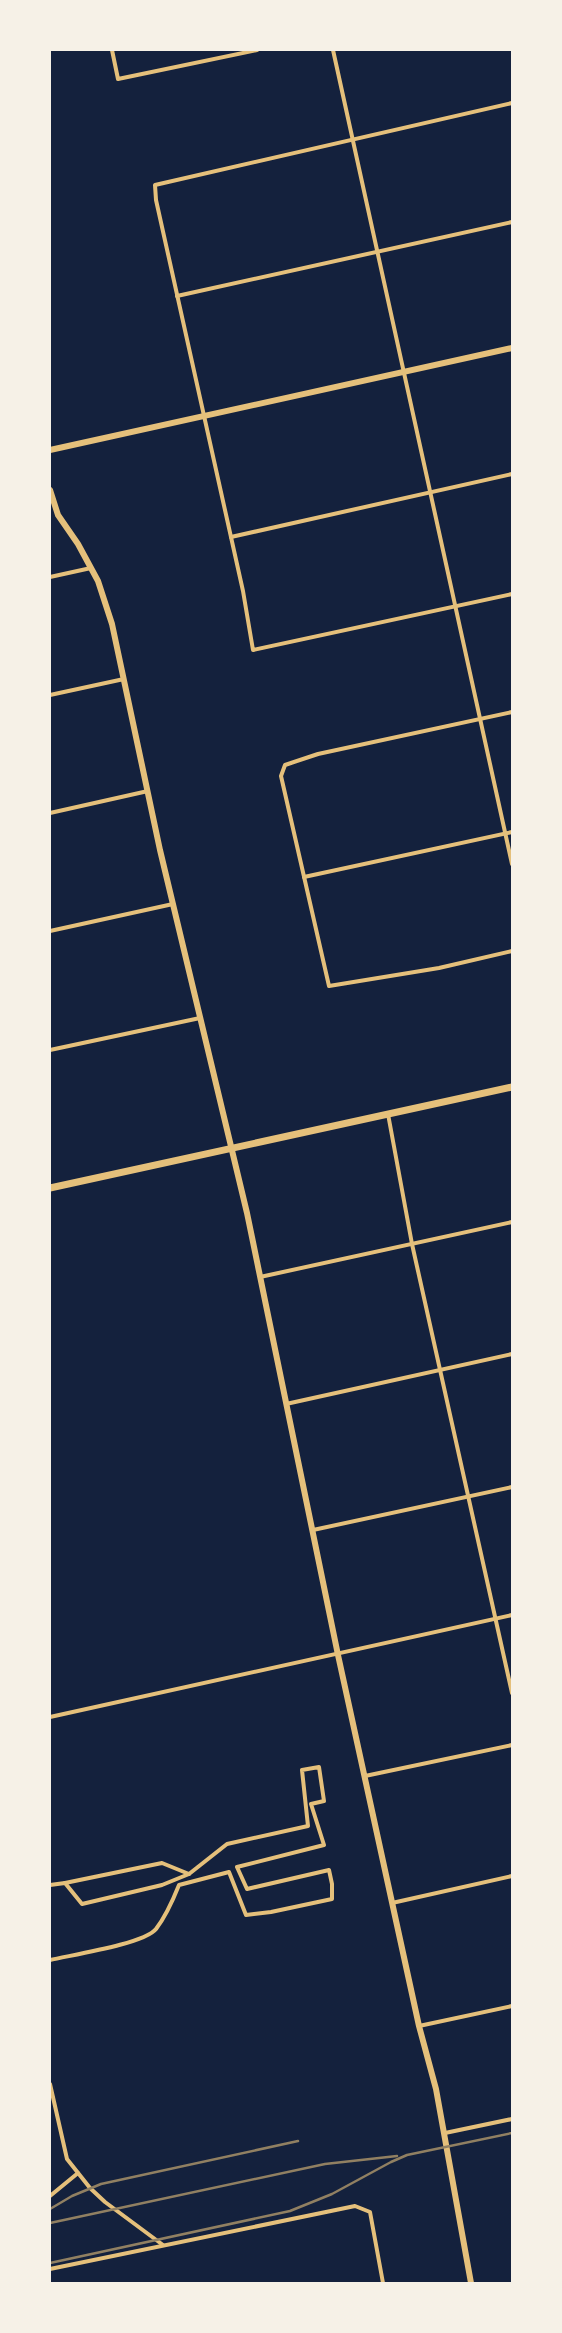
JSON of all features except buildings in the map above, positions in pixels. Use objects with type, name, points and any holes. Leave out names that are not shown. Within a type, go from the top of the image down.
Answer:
[{"type":"main road","points":[[50,1188],[512,1087]]},
{"type":"street","points":[[112,50],[118,79],[257,50]]},
{"type":"street","points":[[333,50],[512,864]]},
{"type":"street","points":[[512,103],[353,141],[154,184],[156,200],[231,537],[253,650],[512,594]]},
{"type":"street","points":[[177,296],[512,222]]},
{"type":"street","points":[[50,450],[512,348]]},
{"type":"street","points":[[231,537],[512,474]]},
{"type":"street","points":[[50,490],[58,515],[91,568],[112,624],[173,904],[260,1277],[338,1655],[419,2026],[445,2133],[471,2283]]},
{"type":"street","points":[[50,577],[91,568]]},
{"type":"street","points":[[50,695],[124,678]]},
{"type":"street","points":[[512,712],[318,754],[287,764],[281,776],[329,986],[439,968],[512,951]]},
{"type":"street","points":[[50,813],[148,791]]},
{"type":"street","points":[[304,877],[512,832]]},
{"type":"street","points":[[50,931],[173,904]]},
{"type":"street","points":[[50,1050],[200,1018]]},
{"type":"street","points":[[388,1114],[412,1244],[512,1693]]},
{"type":"street","points":[[260,1277],[512,1222]]},
{"type":"street","points":[[286,1404],[512,1354]]},
{"type":"street","points":[[312,1530],[512,1487]]},
{"type":"street","points":[[50,1718],[512,1616]]},
{"type":"street","points":[[365,1776],[512,1745]]},
{"type":"street","points":[[50,1960],[125,1944],[155,1930],[172,1903],[179,1885],[206,1877],[229,1872],[246,1915],[271,1912],[332,1898],[332,1884],[329,1870],[247,1889],[237,1867],[324,1845],[312,1804],[324,1801],[318,1767],[302,1770],[308,1826],[227,1844],[189,1874],[162,1885],[82,1904],[65,1883]]},
{"type":"street","points":[[50,1884],[65,1883],[162,1863],[189,1874]]},
{"type":"street","points":[[392,1903],[512,1876]]},
{"type":"street","points":[[419,2026],[512,2006]]},
{"type":"street","points":[[50,2084],[67,2159],[105,2202],[162,2245]]},
{"type":"street","points":[[445,2133],[512,2119]]},
{"type":"street","points":[[50,2196],[78,2173]]},
{"type":"street","points":[[50,2269],[355,2206],[370,2212],[384,2283]]},
{"type":"railway","points":[[50,2263],[290,2211],[332,2194],[407,2155],[512,2133]]},
{"type":"railway","points":[[50,2209],[72,2196],[101,2184],[298,2141]]},
{"type":"railway","points":[[50,2223],[325,2164],[397,2156]]}]
